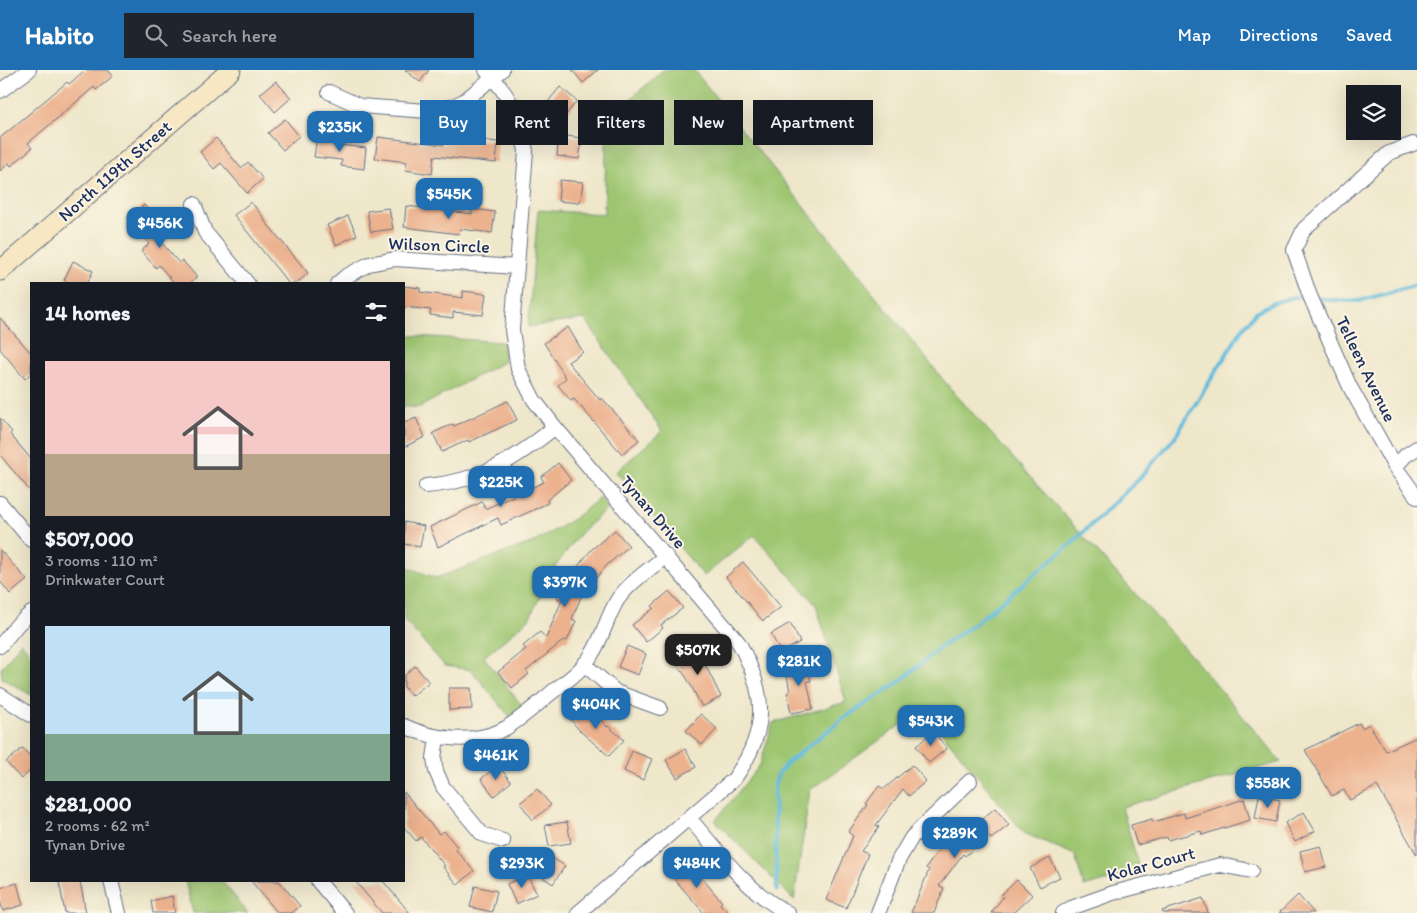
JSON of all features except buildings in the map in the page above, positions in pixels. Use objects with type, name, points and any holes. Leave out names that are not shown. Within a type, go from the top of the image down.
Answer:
[{"type":"street","points":[[0,90],[29,70]]},
{"type":"street","name":"North 119th Street","points":[[0,271],[231,70]]},
{"type":"street","points":[[329,92],[360,106],[427,111],[446,109],[464,101],[494,72]]},
{"type":"street","name":"Tynan Drive","points":[[494,72],[512,103],[521,126],[526,151],[512,330],[518,369],[534,400],[555,427],[739,643],[751,665],[758,689],[761,716],[755,742],[734,779],[578,913]]},
{"type":"street","name":"Telleen Avenue","points":[[1413,144],[1389,153],[1304,229],[1294,250],[1310,296],[1350,387],[1395,467],[1417,497]]},
{"type":"street","points":[[194,204],[205,232],[246,282]]},
{"type":"street","name":"Wilson Circle","points":[[339,282],[369,264],[395,259],[517,267]]},
{"type":"street","points":[[426,486],[451,484],[493,470],[517,456],[555,427]]},
{"type":"street","points":[[1395,467],[1417,448]]},
{"type":"street","points":[[0,502],[30,539]]},
{"type":"street","points":[[405,726],[418,733],[438,738],[458,739],[486,736],[504,729],[522,718],[574,675],[592,656],[618,600],[634,582],[666,556]]},
{"type":"street","points":[[0,646],[18,624],[30,614]]},
{"type":"street","points":[[584,664],[616,692],[660,708]]},
{"type":"street","points":[[0,695],[30,714]]},
{"type":"street","points":[[438,738],[434,758],[436,771],[443,786],[482,834],[504,841]]},
{"type":"street","points":[[878,913],[899,859],[912,837],[970,781]]},
{"type":"street","points":[[689,818],[745,883],[788,913]]},
{"type":"street","name":"Kolar Court","points":[[1063,913],[1071,908],[1113,893],[1220,865],[1251,871]]},
{"type":"street","points":[[111,882],[119,913]]},
{"type":"street","points":[[319,882],[345,913]]},
{"type":"green space","points":[[663,70],[694,70],[718,100],[674,100],[674,145],[743,145],[743,131],[950,388],[1201,667],[1281,762],[1122,807],[1140,871],[1084,887],[1075,855],[1024,833],[923,709],[810,790],[794,900],[715,821],[760,765],[773,723],[846,702],[816,605],[754,535],[704,576],[616,472],[662,431],[585,319],[528,327],[538,210],[604,214],[606,145],[664,145],[664,100],[629,100]]},
{"type":"green space","points":[[405,335],[502,342],[505,361],[420,407],[405,407]]},
{"type":"green space","points":[[600,498],[608,508],[582,531],[557,564],[529,619],[484,657],[523,707],[510,717],[471,670],[445,666],[405,621],[405,566],[436,578],[536,541],[572,520]]},
{"type":"green space","points":[[21,642],[30,654],[30,694],[2,678],[1,669]]},
{"type":"green space","points":[[185,882],[223,882],[248,913],[193,913]]},
{"type":"waterway","points":[[1314,297],[1359,301],[1417,285]]},
{"type":"waterway","points":[[777,890],[774,787],[778,774],[787,763],[844,718],[899,682],[942,646],[973,625],[1071,544],[1139,479],[1175,437],[1241,331],[1256,312],[1273,303],[1294,297],[1307,296]]}]
